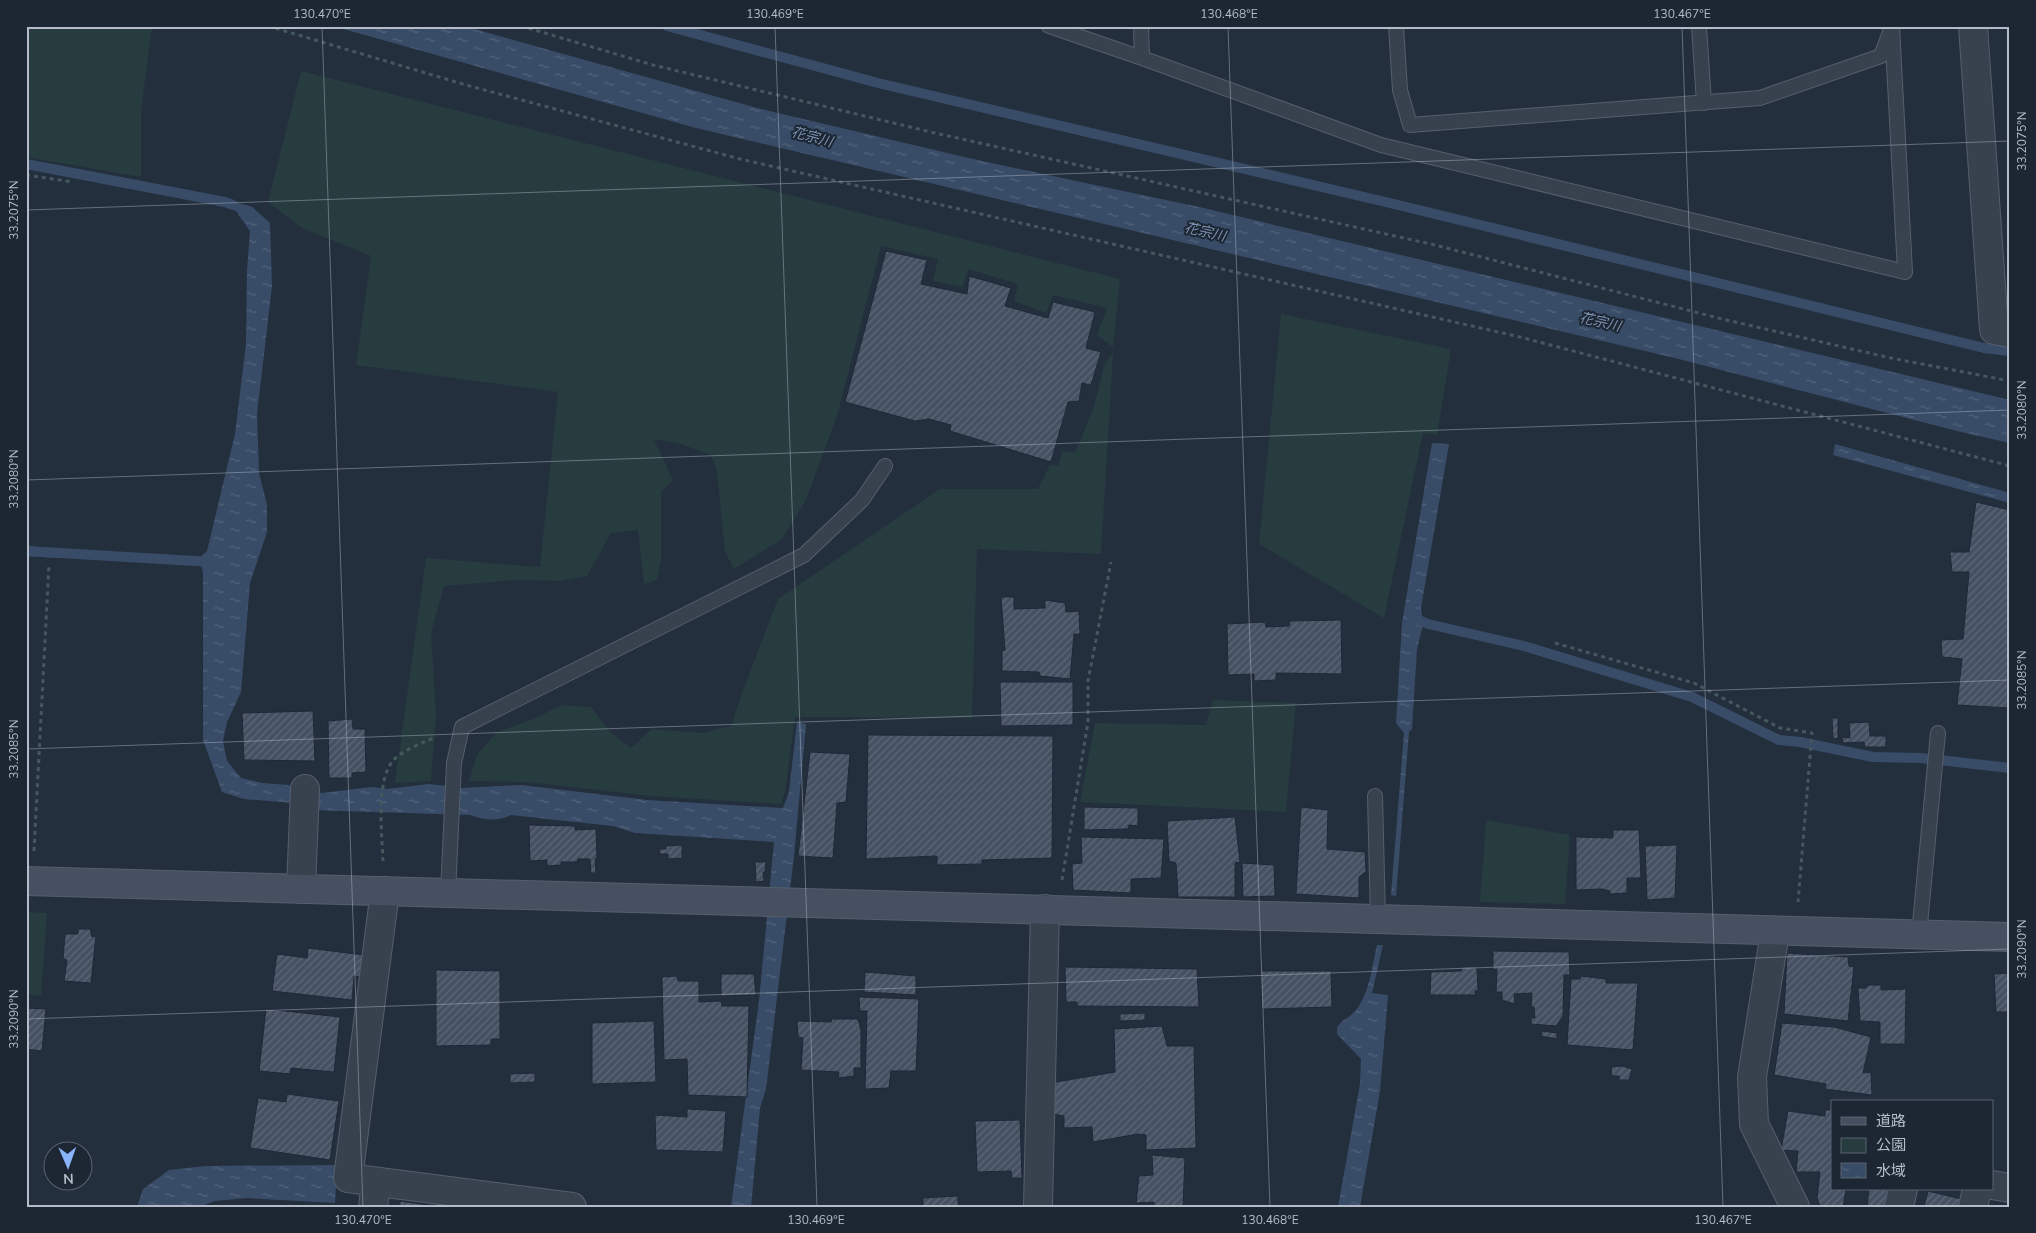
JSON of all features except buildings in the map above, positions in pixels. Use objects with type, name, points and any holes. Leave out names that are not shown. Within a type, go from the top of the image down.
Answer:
[{"type":"street","points":[[1973,26],[1994,330],[2010,333]]},
{"type":"street","points":[[301,889],[305,789]]},
{"type":"street","points":[[29,881],[2010,937]]},
{"type":"street","points":[[385,891],[348,1178],[374,1194],[572,1207]]},
{"type":"street","points":[[1038,1207],[1051,909]]},
{"type":"street","points":[[1785,932],[1752,1078],[1754,1124],[1794,1207]]},
{"type":"street","points":[[1994,1185],[2010,1188]]},
{"type":"street","points":[[1899,1207],[1903,1190]]},
{"type":"street","points":[[1973,1207],[1977,1190]]},
{"type":"lane","points":[[1048,26],[1381,145],[1905,272],[1892,26],[1881,56],[1760,98],[1410,125],[1400,90],[1396,26]]},
{"type":"lane","points":[[1141,26],[1142,58]]},
{"type":"lane","points":[[1699,26],[1704,103]]},
{"type":"lane","points":[[448,893],[454,763],[462,727],[804,555],[862,500],[885,466]]},
{"type":"lane","points":[[1919,935],[1938,733]]},
{"type":"lane","points":[[1375,796],[1378,919]]},
{"type":"path","points":[[268,26],[466,85],[740,159],[1520,337],[2010,466]]},
{"type":"path","points":[[521,26],[653,65],[935,133],[1435,245],[1760,328],[1891,358],[2010,381]]},
{"type":"path","points":[[26,175],[73,182]]},
{"type":"path","points":[[1051,909],[1088,722],[1088,681],[1111,562]]},
{"type":"path","points":[[29,881],[49,565]]},
{"type":"path","points":[[1556,643],[1694,683],[1780,728],[1812,733],[1785,932]]},
{"type":"path","points":[[381,828],[383,786],[392,762],[417,744],[462,727]]},
{"type":"green space","points":[[26,26],[152,26],[141,111],[141,177],[26,157]]},
{"type":"green space","points":[[301,71],[1120,279],[1113,347],[1097,335],[1107,308],[1053,295],[1046,313],[1014,301],[1018,284],[968,269],[963,287],[933,281],[938,259],[881,246],[837,416],[806,500],[782,539],[734,569],[725,552],[717,472],[711,455],[678,443],[654,439],[673,480],[661,492],[661,560],[657,580],[644,584],[638,530],[611,533],[587,576],[560,581],[516,580],[444,586],[431,633],[436,715],[431,781],[395,783],[426,558],[540,567],[558,392],[356,365],[371,256],[302,228],[268,202]]},
{"type":"green space","points":[[1281,314],[1451,349],[1437,435],[1423,433],[1384,618],[1259,544]]},
{"type":"green space","points":[[1113,353],[1101,554],[977,549],[972,718],[795,717],[785,792],[781,804],[650,796],[527,782],[469,781],[477,755],[497,732],[531,720],[562,705],[591,707],[610,732],[631,748],[652,729],[702,733],[731,726],[778,599],[940,489],[1038,489],[1050,465],[1059,466],[1062,451],[1075,453],[1094,407],[1105,363]]},
{"type":"green space","points":[[1213,700],[1296,703],[1286,812],[1080,802],[1095,723],[1206,725]]},
{"type":"green space","points":[[1486,820],[1570,835],[1565,904],[1480,902]]},
{"type":"green space","points":[[26,912],[47,913],[41,996],[26,994]]},
{"type":"water","name":"花宗川","points":[[333,26],[463,26],[757,108],[977,160],[1199,207],[2010,400],[2010,443],[1679,359],[696,128]]},
{"type":"water","points":[[221,198],[252,207],[270,223],[272,286],[257,414],[259,473],[267,505],[267,532],[250,583],[241,692],[227,722],[223,741],[227,761],[241,778],[322,793],[371,787],[387,789],[429,784],[462,788],[521,785],[647,800],[783,808],[789,792],[797,722],[806,724],[794,856],[766,1089],[760,1108],[751,1207],[731,1207],[759,1001],[774,842],[635,833],[613,826],[511,815],[491,820],[470,815],[311,810],[294,803],[244,799],[222,792],[203,740],[203,572],[199,558],[207,551],[235,434],[246,344],[247,271],[250,231],[236,211],[220,205]]},
{"type":"water","points":[[1432,443],[1449,444],[1421,608],[1423,625],[1417,649],[1412,729],[1409,732],[1396,896],[1391,895],[1404,733],[1396,723],[1402,623]]},
{"type":"water","points":[[1835,444],[2010,493],[2010,503],[1833,455]]},
{"type":"water","points":[[26,545],[61,553],[58,558],[26,556]]},
{"type":"water","points":[[1377,945],[1383,945],[1372,993],[1388,995],[1380,1091],[1360,1207],[1338,1207],[1360,1084],[1361,1059],[1337,1034],[1337,1027],[1355,1011],[1365,994]]},
{"type":"water","points":[[337,1165],[335,1203],[247,1198],[215,1201],[199,1207],[137,1207],[143,1189],[169,1170],[206,1166]]},
{"type":"waterway","points":[[667,26],[878,83],[1394,204],[1984,348],[2010,351]]},
{"type":"waterway","points":[[26,164],[233,205]]},
{"type":"waterway","points":[[26,551],[212,562]]},
{"type":"waterway","points":[[1412,617],[1428,624],[1524,646],[1692,697],[1779,740],[1800,742],[1873,757],[1921,758],[2010,768]]}]
